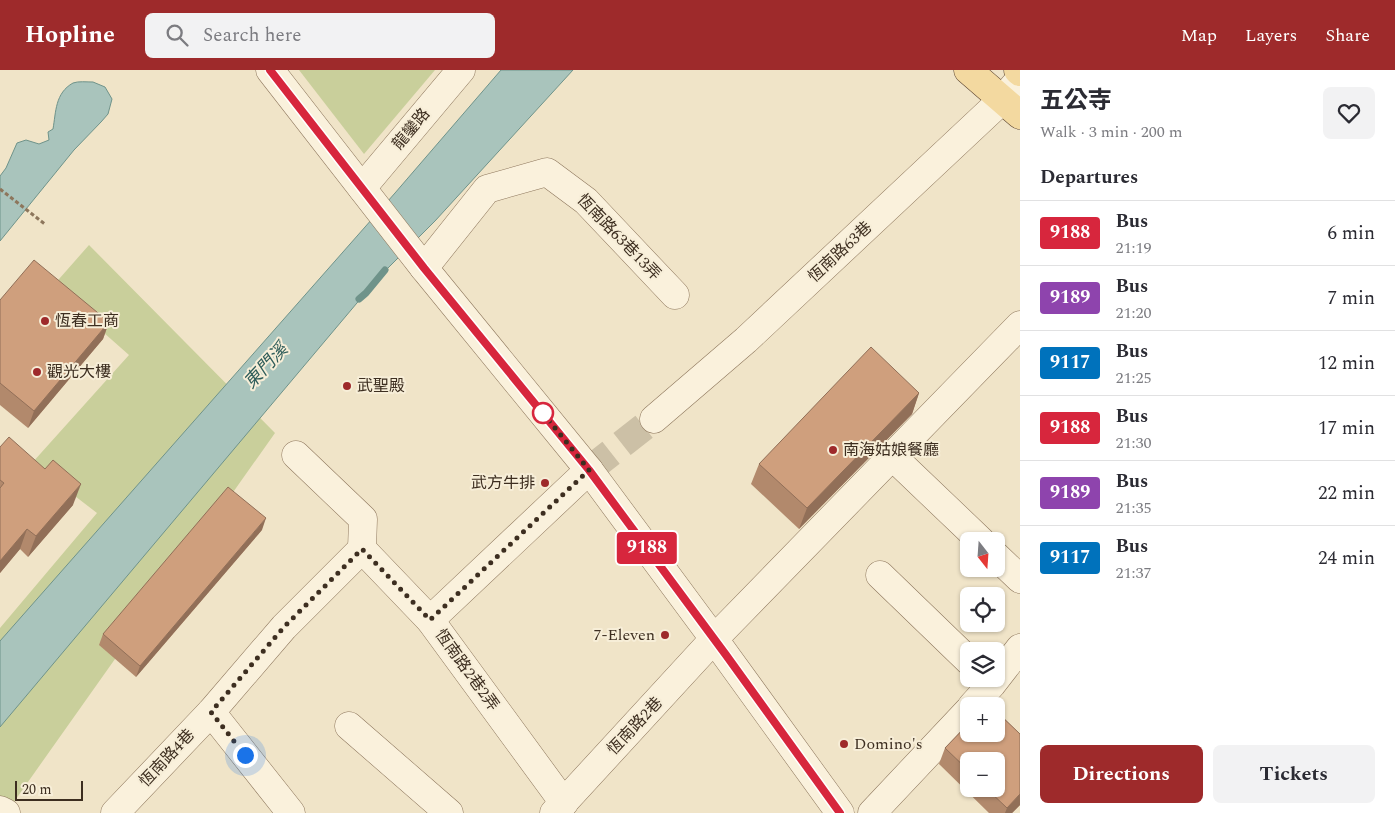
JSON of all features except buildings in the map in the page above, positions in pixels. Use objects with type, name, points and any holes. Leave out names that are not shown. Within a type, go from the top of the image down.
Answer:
[{"type":"main road","points":[[968,70],[1011,107]]},
{"type":"street","points":[[270,70],[417,258],[589,470],[840,813]]},
{"type":"street","name":"龍鑾路","points":[[369,197],[461,70]]},
{"type":"street","name":"恆南路63巷","points":[[654,419],[1011,107],[1020,79]]},
{"type":"street","name":"恆南路63巷13弄","points":[[417,258],[487,189],[547,172],[586,201],[674,295]]},
{"type":"street","name":"恆南路2巷","points":[[559,808],[714,639],[1020,325]]},
{"type":"street","points":[[296,455],[363,519],[362,549]]},
{"type":"street","points":[[892,456],[972,532]]},
{"type":"street","points":[[430,620],[589,470]]},
{"type":"street","name":"恆南路2巷2弄","points":[[362,549],[430,620],[559,808]]},
{"type":"street","name":"恆南路4巷","points":[[115,813],[211,712],[284,627],[362,549]]},
{"type":"street","points":[[1005,565],[1020,579]]},
{"type":"street","points":[[880,575],[960,652]]},
{"type":"street","points":[[1005,664],[1020,648]]},
{"type":"street","points":[[211,712],[291,813]]},
{"type":"street","points":[[872,813],[960,720]]},
{"type":"street","points":[[349,726],[449,813]]},
{"type":"street","points":[[0,810],[6,813]]},
{"type":"path","points":[[0,189],[46,225]]},
{"type":"green space","points":[[299,70],[435,70],[364,154]]},
{"type":"green space","points":[[89,245],[275,433],[6,813],[0,813],[0,628],[97,513],[32,463],[129,355],[52,287]]},
{"type":"water","points":[[501,70],[573,70],[435,221],[378,278],[0,727],[0,641]]},
{"type":"water","points":[[93,82],[105,87],[112,99],[108,114],[74,150],[0,241],[0,176],[6,168],[17,143],[26,140],[39,144],[49,140],[48,132],[53,129],[57,103],[63,92],[73,83]]},
{"type":"waterway","name":"東門溪","points":[[359,299],[385,270]]},
{"type":"tunnel","points":[[589,470],[654,419]]},
{"type":"bus line","name":"9188","points":[[270,70],[424,268],[589,470],[840,813]]},
{"type":"place","name":"恆春工商","points":[[45,321]]},
{"type":"place","name":"觀光大樓","points":[[37,372]]},
{"type":"place","name":"武聖殿","points":[[347,386]]},
{"type":"place","name":"南海姑娘餐廳","points":[[833,450]]},
{"type":"place","name":"武方牛排","points":[[545,483]]},
{"type":"place","name":"7-Eleven","points":[[665,635]]},
{"type":"place","name":"Domino's","points":[[844,744]]},
{"type":"route","points":[[245,755],[211,712],[284,627],[362,549],[430,620],[589,470],[543,413]]}]
